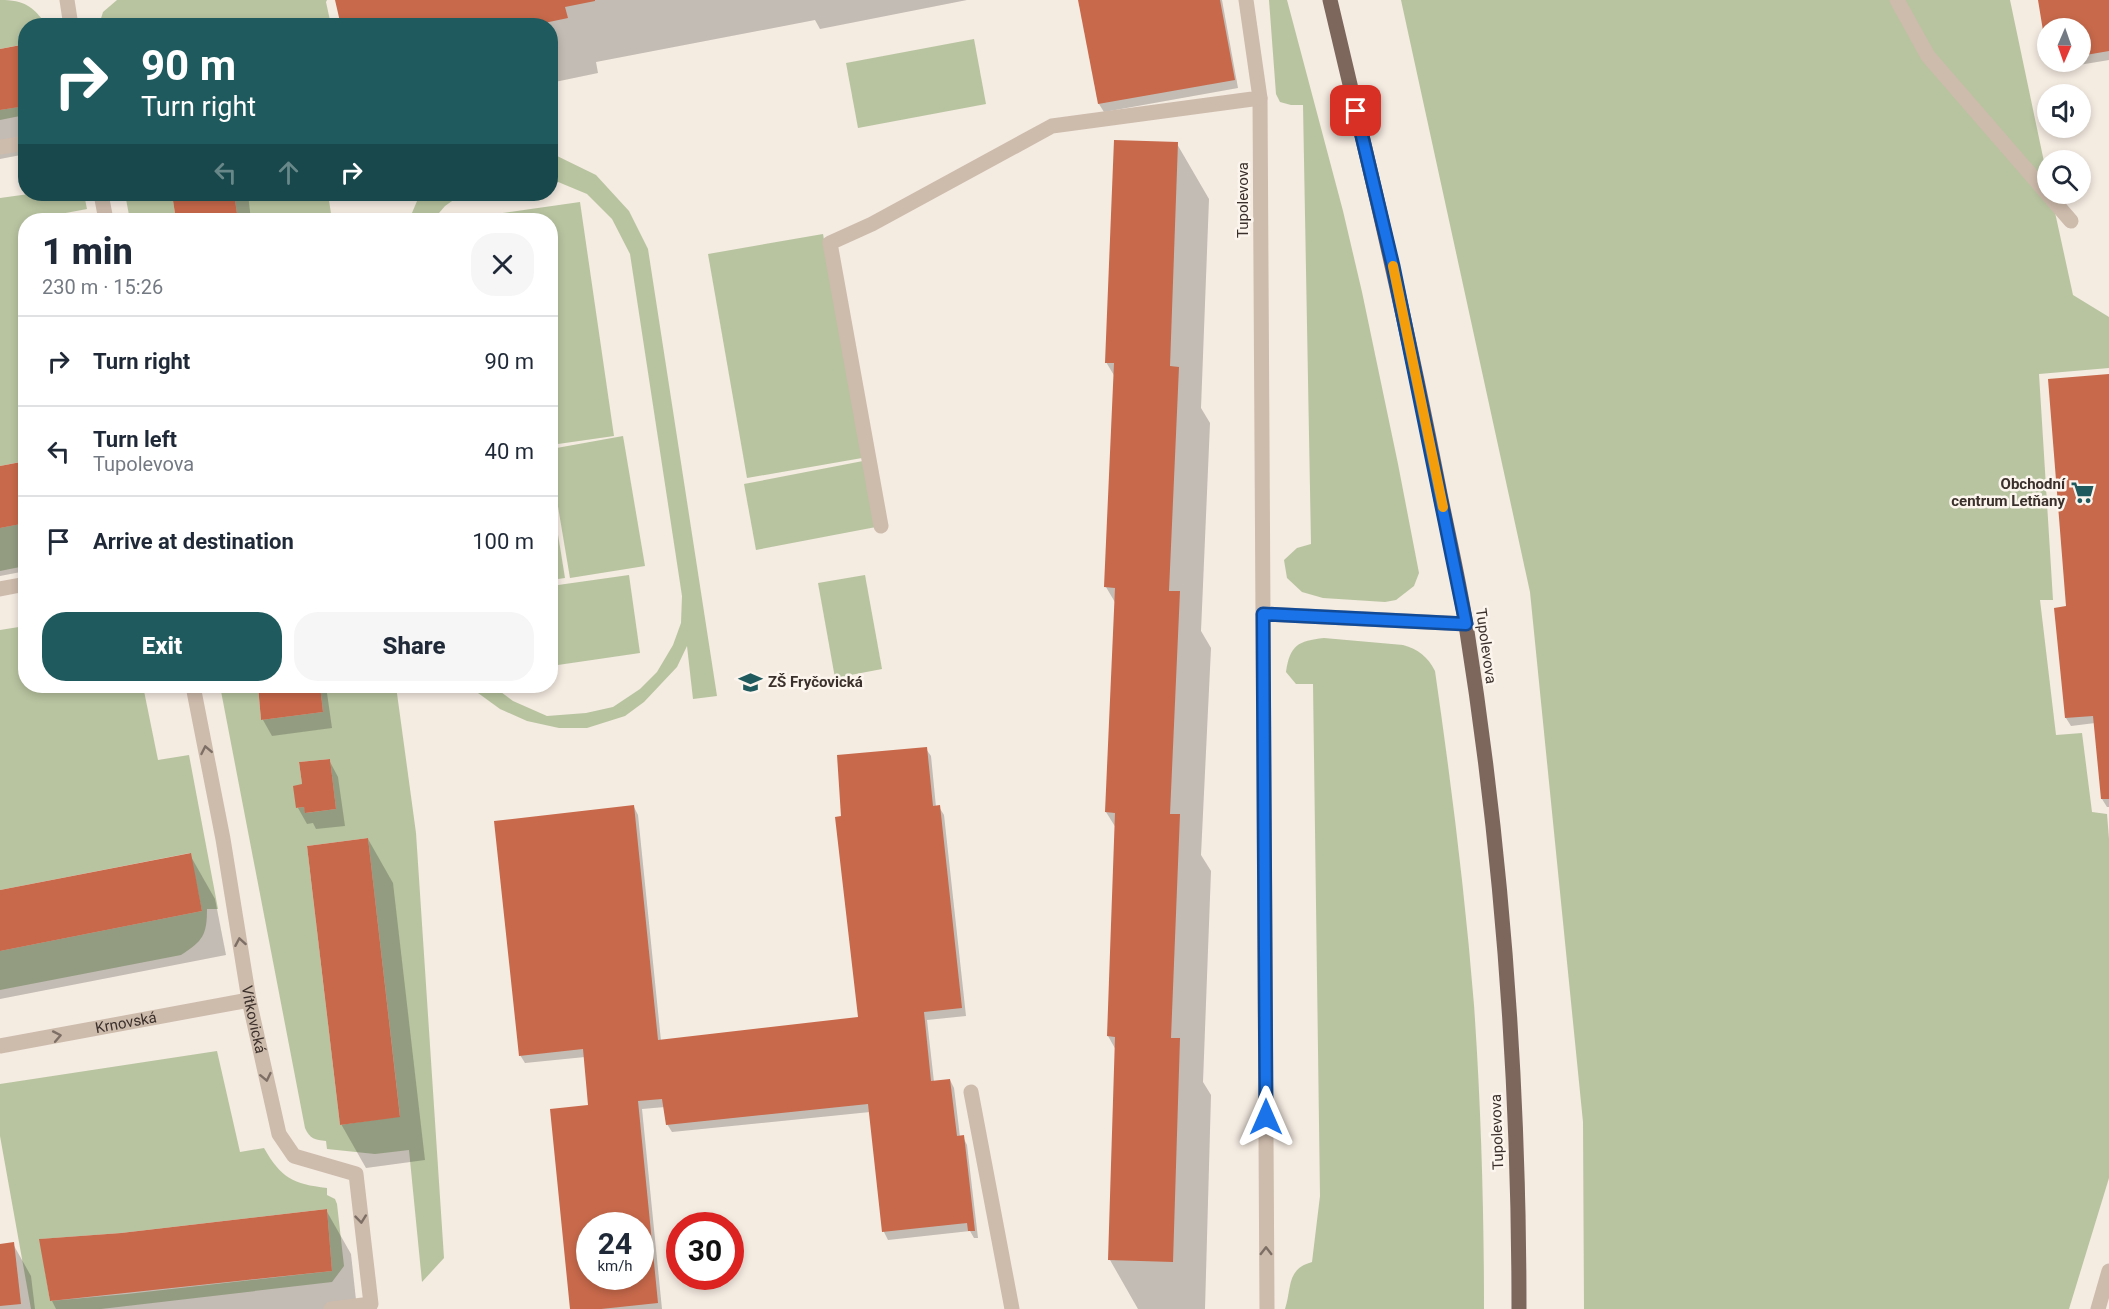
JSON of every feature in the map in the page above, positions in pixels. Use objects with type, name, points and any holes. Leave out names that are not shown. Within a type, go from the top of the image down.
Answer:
[{"type":"main road","name":"Tupolevova","points":[[1330,0],[1393,266],[1466,624],[1495,847],[1507,967],[1516,1118],[1520,1309]]},
{"type":"street","points":[[67,0],[70,18]]},
{"type":"street","name":"Tupolevova","points":[[1246,0],[1260,98],[1267,1309]]},
{"type":"street","points":[[1897,0],[1928,56],[2071,221]]},
{"type":"street","points":[[881,526],[830,243],[872,224],[1052,126],[1260,98]]},
{"type":"street","points":[[0,147],[18,144]]},
{"type":"street","points":[[0,589],[18,586]]},
{"type":"street","points":[[1263,614],[1466,624]]},
{"type":"street","name":"Vítkovická","points":[[194,693],[223,839],[249,1000],[279,1134],[294,1156],[356,1174],[371,1304],[331,1309]]},
{"type":"street","name":"Krnovská","points":[[0,1046],[249,1000]]},
{"type":"street","points":[[971,1092],[1012,1309]]},
{"type":"street","points":[[2098,1309],[2109,1271]]},
{"type":"green space","points":[[0,0],[22,3],[37,13],[41,18],[18,18],[18,45],[0,49]]},
{"type":"green space","points":[[117,0],[327,0],[329,18],[101,18],[103,12]]},
{"type":"green space","points":[[1269,0],[1287,0],[1362,292],[1419,573],[1414,586],[1396,600],[1385,602],[1323,598],[1302,592],[1287,578],[1284,560],[1297,548],[1311,544],[1303,105],[1280,102],[1276,94]]},
{"type":"green space","points":[[1401,0],[2010,0],[2037,128],[2037,138],[2039,138],[2042,150],[2037,150],[2037,204],[2053,204],[2073,295],[2109,317],[2109,368],[2039,374],[2053,600],[2040,600],[2056,735],[2082,733],[2092,812],[2107,814],[2109,839],[2109,1178],[2069,1309],[1584,1309],[1583,1122],[1530,592]]},
{"type":"green space","points":[[974,39],[986,104],[858,128],[846,63]]},
{"type":"green space","points":[[18,107],[18,116],[0,120],[0,110]]},
{"type":"green space","points":[[558,156],[596,175],[629,211],[648,249],[717,696],[693,699],[687,646],[677,667],[644,702],[625,716],[587,728],[559,728],[527,721],[500,709],[478,693],[502,693],[513,701],[547,716],[586,713],[613,707],[640,689],[657,672],[673,645],[681,623],[682,596],[630,254],[612,219],[587,194],[558,182]]},
{"type":"green space","points":[[18,196],[18,201],[85,201],[87,209],[66,213],[18,213],[18,462],[0,466],[0,198]]},
{"type":"green space","points":[[126,201],[173,201],[175,213],[129,213]]},
{"type":"green space","points":[[235,201],[329,201],[331,213],[237,213]]},
{"type":"green space","points":[[417,201],[452,201],[439,213],[412,213]]},
{"type":"green space","points":[[580,202],[614,436],[558,444],[558,213],[502,213]]},
{"type":"green space","points":[[823,234],[862,458],[747,478],[708,254]]},
{"type":"green space","points":[[623,436],[645,566],[570,578],[558,507],[558,448]]},
{"type":"green space","points":[[863,461],[876,527],[756,550],[744,484]]},
{"type":"green space","points":[[18,524],[18,567],[0,571],[0,528]]},
{"type":"green space","points":[[558,534],[565,578],[558,579]]},
{"type":"green space","points":[[629,575],[640,653],[558,665],[558,585]]},
{"type":"green space","points":[[865,575],[882,669],[835,678],[818,583]]},
{"type":"green space","points":[[18,627],[18,693],[144,693],[158,760],[189,755],[218,909],[207,909],[205,931],[194,946],[181,955],[0,990],[0,951],[202,911],[190,853],[0,890],[0,630]]},
{"type":"green space","points":[[1324,638],[1403,645],[1422,654],[1435,671],[1457,838],[1474,1005],[1482,1157],[1484,1309],[1285,1309],[1294,1274],[1304,1265],[1312,1262],[1320,1196],[1313,684],[1296,684],[1286,672],[1290,656],[1297,646]]},
{"type":"green space","points":[[221,693],[259,693],[261,720],[323,712],[321,693],[397,693],[416,833],[444,1258],[422,1282],[409,1150],[375,1154],[327,1149],[326,1141],[309,1135],[305,1128]],"holes":[[[330,759],[336,809],[306,813],[304,807],[296,808],[302,784],[299,762]],[[368,838],[400,1116],[340,1125],[307,846]]]},
{"type":"green space","points":[[217,1051],[240,1152],[264,1148],[276,1166],[289,1178],[327,1188],[327,1195],[335,1199],[337,1204],[344,1266],[332,1282],[101,1309],[31,1309],[0,1136],[0,1084]],"holes":[[[327,1209],[332,1271],[50,1301],[40,1239],[121,1233]]]},
{"type":"building","points":[[335,0],[595,0],[565,7],[568,18],[558,20],[558,18],[339,18]]},
{"type":"building","points":[[1078,0],[1220,0],[1235,80],[1098,104]]},
{"type":"building","points":[[2038,0],[2109,0],[2109,51],[2091,54],[2091,18],[2041,18]]},
{"type":"building","points":[[18,46],[18,107],[0,110],[0,49]]},
{"type":"building","points":[[1114,140],[1178,142],[1170,366],[1179,367],[1169,591],[1180,591],[1170,814],[1180,814],[1171,1038],[1180,1038],[1173,1262],[1108,1260],[1115,1037],[1107,1036],[1115,813],[1105,812],[1115,588],[1104,587],[1114,363],[1105,363]]},
{"type":"building","points":[[173,201],[235,201],[237,213],[175,213]]},
{"type":"building","name":"Obchodní centrum Letňany","points":[[2109,374],[2109,799],[2101,799],[2093,716],[2065,718],[2054,608],[2066,606],[2048,379]]},
{"type":"building","points":[[18,463],[18,525],[0,528],[0,466]]},
{"type":"building","points":[[259,693],[321,693],[323,712],[261,720]]},
{"type":"building","points":[[927,747],[933,806],[940,805],[962,1008],[924,1012],[931,1081],[950,1079],[957,1136],[964,1135],[975,1231],[968,1231],[967,1223],[882,1232],[868,1104],[666,1125],[662,1099],[638,1101],[649,1212],[576,1212],[576,1290],[654,1290],[654,1263],[658,1303],[601,1309],[570,1309],[550,1109],[588,1105],[583,1049],[519,1056],[494,821],[634,805],[658,1040],[858,1017],[835,817],[841,816],[837,755]]},
{"type":"building","points":[[330,759],[336,809],[305,813],[304,807],[296,808],[293,786],[302,784],[299,762]]},
{"type":"building","points":[[368,838],[400,1117],[340,1125],[307,846]]},
{"type":"building","points":[[191,853],[202,911],[0,951],[0,890]]},
{"type":"building","points":[[327,1209],[332,1271],[50,1301],[39,1239],[121,1233]]},
{"type":"building","points":[[14,1242],[21,1304],[0,1306],[0,1244]]},
{"type":"slow traffic","points":[[1393,266],[1443,507]]},
{"type":"place","name":"Obchodní centrum Letňany","points":[[2083,493]]},
{"type":"place","name":"ZŠ Fryčovická","points":[[750,682]]},
{"type":"route","points":[[1266,1117],[1263,614],[1466,624],[1393,266],[1356,111]]}]
